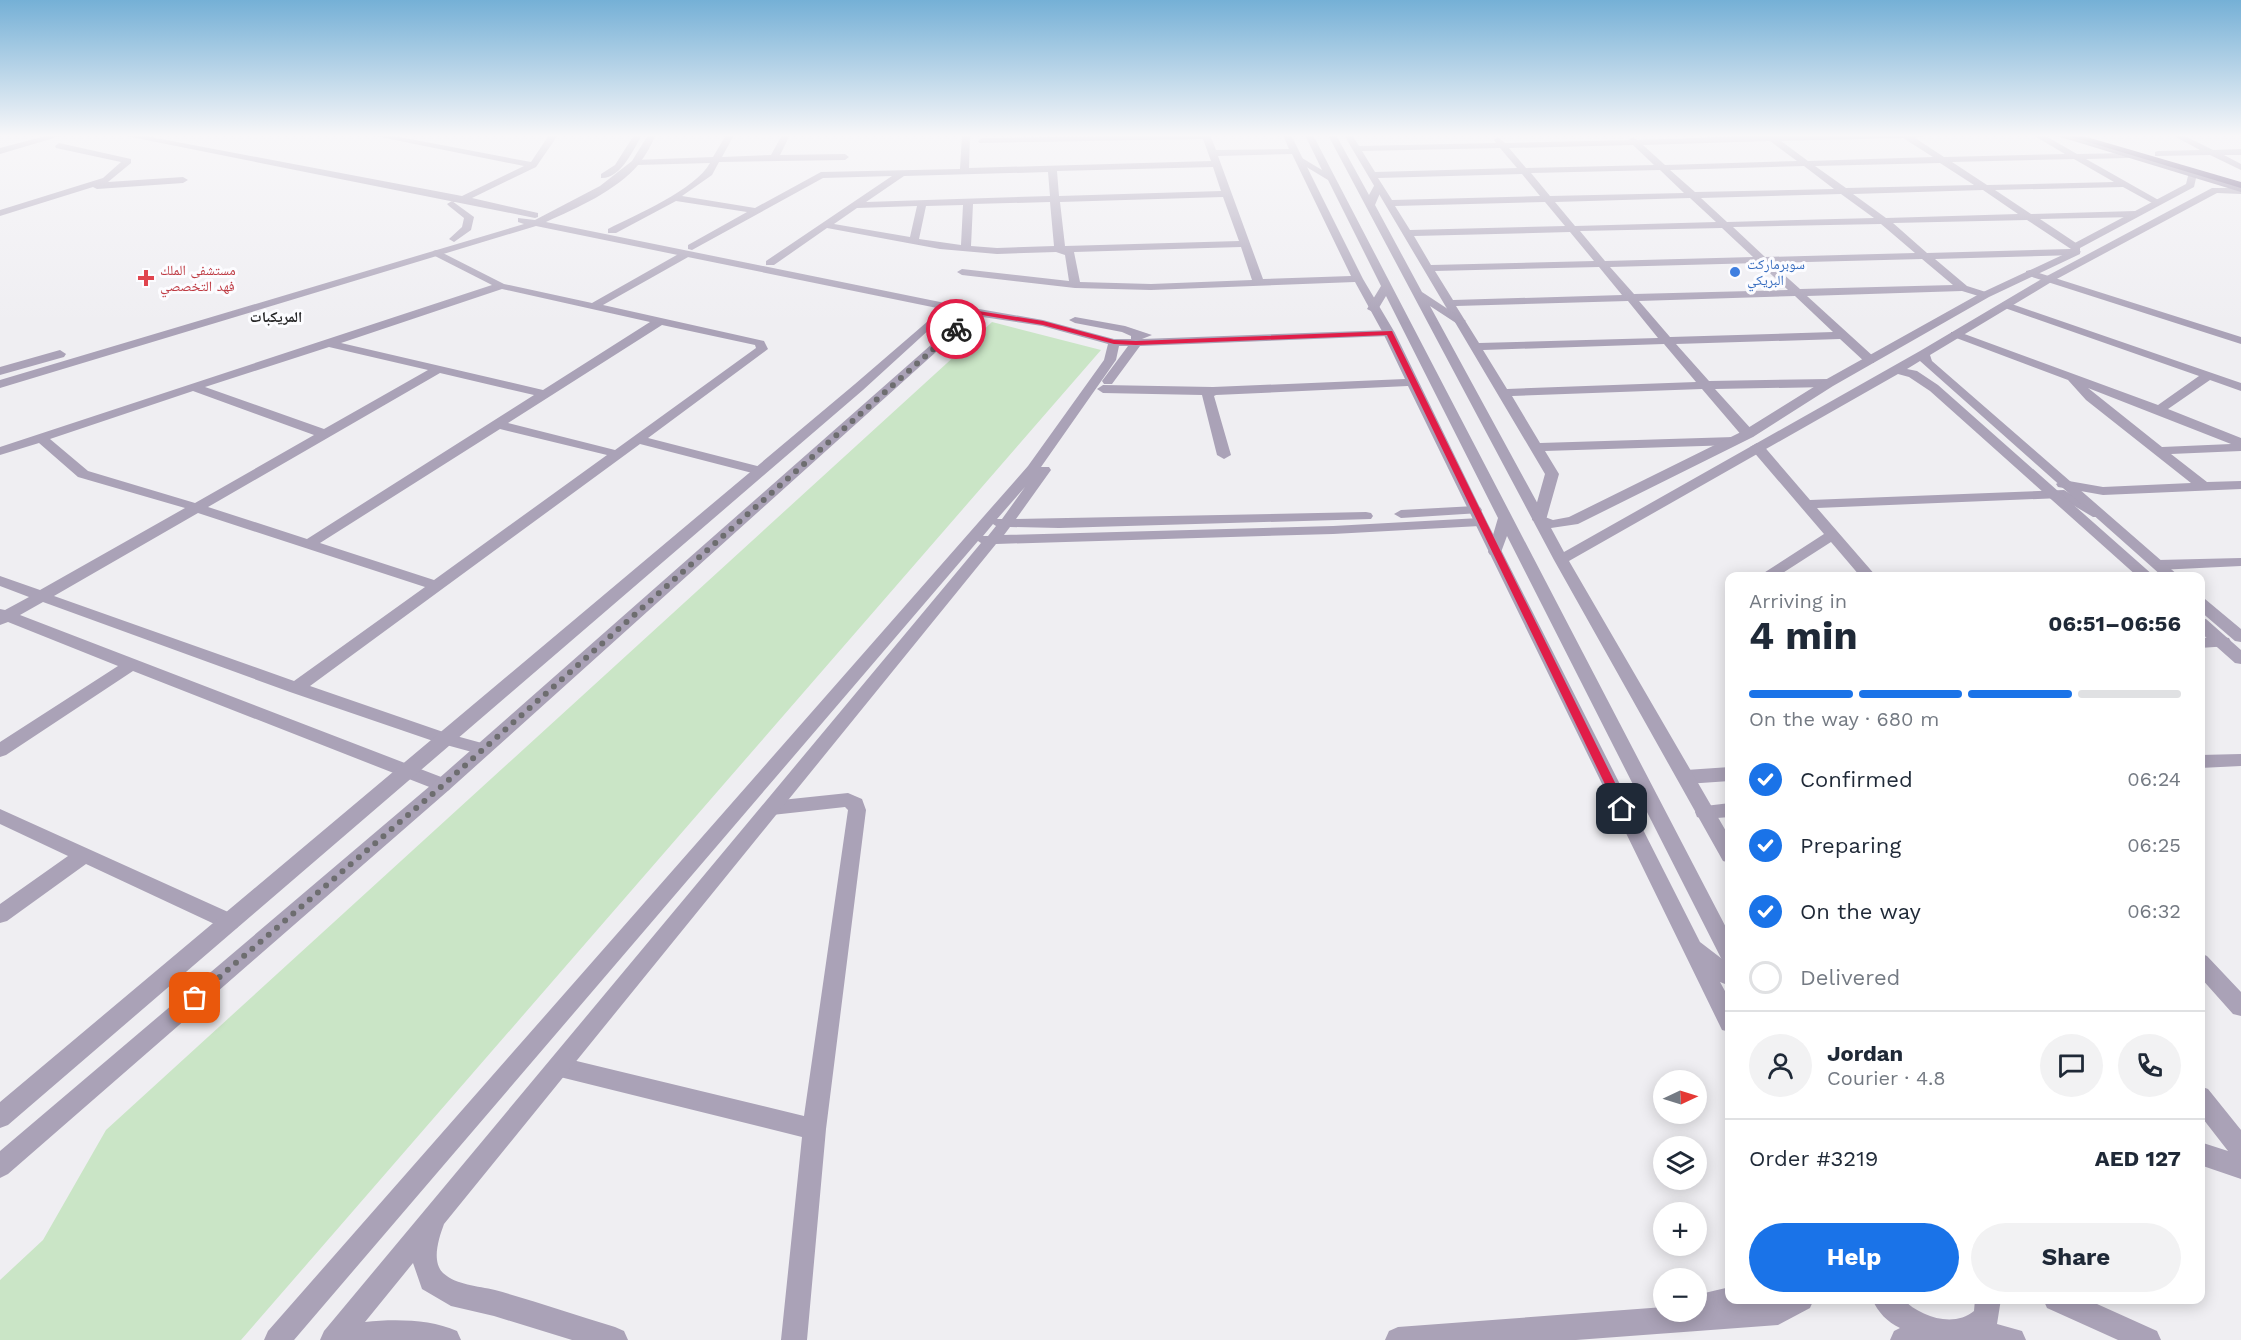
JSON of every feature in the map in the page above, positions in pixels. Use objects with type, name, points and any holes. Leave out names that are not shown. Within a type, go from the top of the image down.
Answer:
[{"type":"street","points":[[0,213],[50,198]]},
{"type":"street","points":[[424,198],[521,220]]},
{"type":"street","points":[[455,198],[536,219],[974,312],[1043,323],[1114,342],[1136,339],[1387,328]]},
{"type":"street","points":[[0,384],[329,283],[437,253],[536,219],[571,198]]},
{"type":"street","points":[[549,218],[584,198]]},
{"type":"street","points":[[612,231],[674,198],[756,211]]},
{"type":"street","points":[[594,306],[780,198]]},
{"type":"street","points":[[770,263],[865,198]]},
{"type":"street","points":[[1055,198],[1060,250]]},
{"type":"street","points":[[854,205],[1075,198]]},
{"type":"street","points":[[1228,198],[1259,284]]},
{"type":"street","points":[[1318,198],[1373,309],[1387,328],[1477,516],[1725,1013]]},
{"type":"street","points":[[1340,198],[1725,946]]},
{"type":"street","points":[[1366,198],[1561,560],[1725,848]]},
{"type":"street","points":[[1370,205],[1373,198]]},
{"type":"street","points":[[1385,198],[1552,474],[1539,520]]},
{"type":"street","points":[[1546,198],[1748,434]]},
{"type":"street","points":[[1389,203],[1620,198]]},
{"type":"street","points":[[1697,198],[1870,360]]},
{"type":"street","points":[[1852,198],[1884,221],[1963,288]]},
{"type":"street","points":[[2002,198],[2076,250]]},
{"type":"street","points":[[2149,198],[2157,202]]},
{"type":"street","points":[[1539,520],[1553,524],[1573,521],[1748,434],[1829,383],[1985,295],[2076,250],[2164,198]]},
{"type":"street","points":[[1561,560],[1924,354],[2049,279],[2201,198]]},
{"type":"street","points":[[966,249],[968,201]]},
{"type":"street","points":[[914,241],[922,203]]},
{"type":"street","points":[[452,204],[469,217],[467,228],[454,239]]},
{"type":"street","points":[[1408,233],[2134,214]]},
{"type":"street","points":[[0,371],[521,220],[549,218],[689,250],[1125,329],[1136,339]]},
{"type":"street","points":[[825,225],[966,249],[998,251],[1245,244]]},
{"type":"street","points":[[1060,250],[1070,253],[1075,285]]},
{"type":"street","points":[[1429,268],[2076,250]]},
{"type":"street","points":[[296,688],[434,585],[762,349],[760,343],[501,286],[437,253]]},
{"type":"street","points":[[329,283],[369,267],[373,263]]},
{"type":"street","points":[[962,272],[1075,285],[1151,287],[1358,279]]},
{"type":"street","points":[[2030,273],[2241,341]]},
{"type":"street","points":[[0,451],[501,286]]},
{"type":"street","points":[[1373,309],[1386,286]]},
{"type":"street","points":[[1449,303],[1963,288],[1985,295]]},
{"type":"street","points":[[1417,293],[1460,321]]},
{"type":"street","points":[[2006,305],[2241,387]]},
{"type":"street","points":[[0,1117],[859,387],[939,315],[954,306]]},
{"type":"street","points":[[0,1166],[443,785],[974,312]]},
{"type":"street","points":[[309,544],[660,321]]},
{"type":"street","points":[[1955,334],[2072,376],[2241,445]]},
{"type":"street","points":[[1475,347],[1842,335]]},
{"type":"street","points":[[278,1340],[972,540],[1006,523],[1103,389],[1136,339]]},
{"type":"street","points":[[335,1340],[435,1214],[560,1067],[772,808],[990,531],[1110,360],[1114,342]]},
{"type":"street","points":[[328,343],[543,394]]},
{"type":"street","points":[[1924,354],[1926,362],[2166,572]]},
{"type":"street","points":[[2,617],[437,369]]},
{"type":"street","points":[[1894,369],[1913,374],[1924,381],[2141,572]]},
{"type":"street","points":[[1924,381],[1925,375],[1943,377]]},
{"type":"street","points":[[2072,376],[2090,397],[2203,486]]},
{"type":"street","points":[[2159,410],[2208,376]]},
{"type":"street","points":[[1103,389],[1213,391],[1413,382]]},
{"type":"street","points":[[1504,393],[1705,385],[1829,383]]},
{"type":"street","points":[[195,387],[324,434]]},
{"type":"street","points":[[1213,391],[1208,395],[1224,455]]},
{"type":"street","points":[[497,424],[616,454]]},
{"type":"street","points":[[41,438],[82,474],[195,507],[434,585]]},
{"type":"street","points":[[637,439],[760,471]]},
{"type":"street","points":[[1536,447],[1734,441]]},
{"type":"street","points":[[2158,451],[2241,445]]},
{"type":"street","points":[[1757,447],[1865,572]]},
{"type":"street","points":[[2063,484],[2103,491],[2241,485]]},
{"type":"street","points":[[1806,504],[2064,494],[2098,514]]},
{"type":"street","points":[[990,531],[1333,530],[1477,516]]},
{"type":"street","points":[[1006,523],[1477,516]]},
{"type":"street","points":[[1495,552],[1505,518]]},
{"type":"street","points":[[1573,521],[1574,530],[1582,536],[1598,539]]},
{"type":"street","points":[[1773,572],[1833,535]]},
{"type":"street","points":[[2158,566],[2241,562]]},
{"type":"street","points":[[0,581],[296,688],[445,739],[483,749]]},
{"type":"street","points":[[2205,606],[2241,636]]},
{"type":"street","points":[[2,617],[443,785]]},
{"type":"street","points":[[2205,627],[2241,659]]},
{"type":"street","points":[[2205,643],[2223,642]]},
{"type":"street","points":[[0,751],[131,665]]},
{"type":"street","points":[[2205,762],[2241,760]]},
{"type":"street","points":[[1686,777],[1725,774]]},
{"type":"street","points":[[772,808],[848,800],[855,804],[857,810],[814,1129],[795,1340]]},
{"type":"street","points":[[1704,812],[1725,810]]},
{"type":"street","points":[[0,816],[230,922]]},
{"type":"street","points":[[0,915],[84,855]]},
{"type":"street","points":[[1688,942],[1705,960],[1725,974]]},
{"type":"street","points":[[2205,967],[2241,1007]]},
{"type":"street","points":[[560,1067],[814,1129]]},
{"type":"street","points":[[2205,1102],[2241,1149]]},
{"type":"street","points":[[2205,1155],[2241,1167]]},
{"type":"street","points":[[435,1214],[426,1239],[424,1258],[431,1280],[451,1293],[615,1340]]},
{"type":"street","points":[[1707,1305],[1725,1301]]},
{"type":"street","points":[[1398,1340],[1778,1312],[1793,1304]]},
{"type":"street","points":[[1890,1304],[1899,1314],[1936,1333]]},
{"type":"street","points":[[1970,1332],[1987,1317],[1988,1304]]},
{"type":"street","points":[[2067,1304],[2142,1337]]},
{"type":"street","points":[[2086,1304],[2142,1337]]},
{"type":"street","points":[[1641,1322],[1653,1319]]},
{"type":"street","points":[[1903,1340],[1936,1333],[1970,1332],[2013,1340]]},
{"type":"street","points":[[335,1340],[366,1333],[398,1333],[448,1340]]},
{"type":"green space","points":[[992,322],[1101,350],[241,1340],[0,1340],[0,1280],[43,1240],[106,1130]]},
{"type":"way so far","points":[[195,998],[443,785],[956,329]]},
{"type":"place","name":"سوبرماركت البريكي","points":[[1735,272]]},
{"type":"place","name":"مستشفى الملك فهد التخصصي","points":[[146,278]]},
{"type":"district","name":"المريكبات","points":[[276,317]]},
{"type":"route","points":[[956,329],[974,312],[1043,323],[1114,342],[1150,343],[1389,333],[1622,809]]}]
